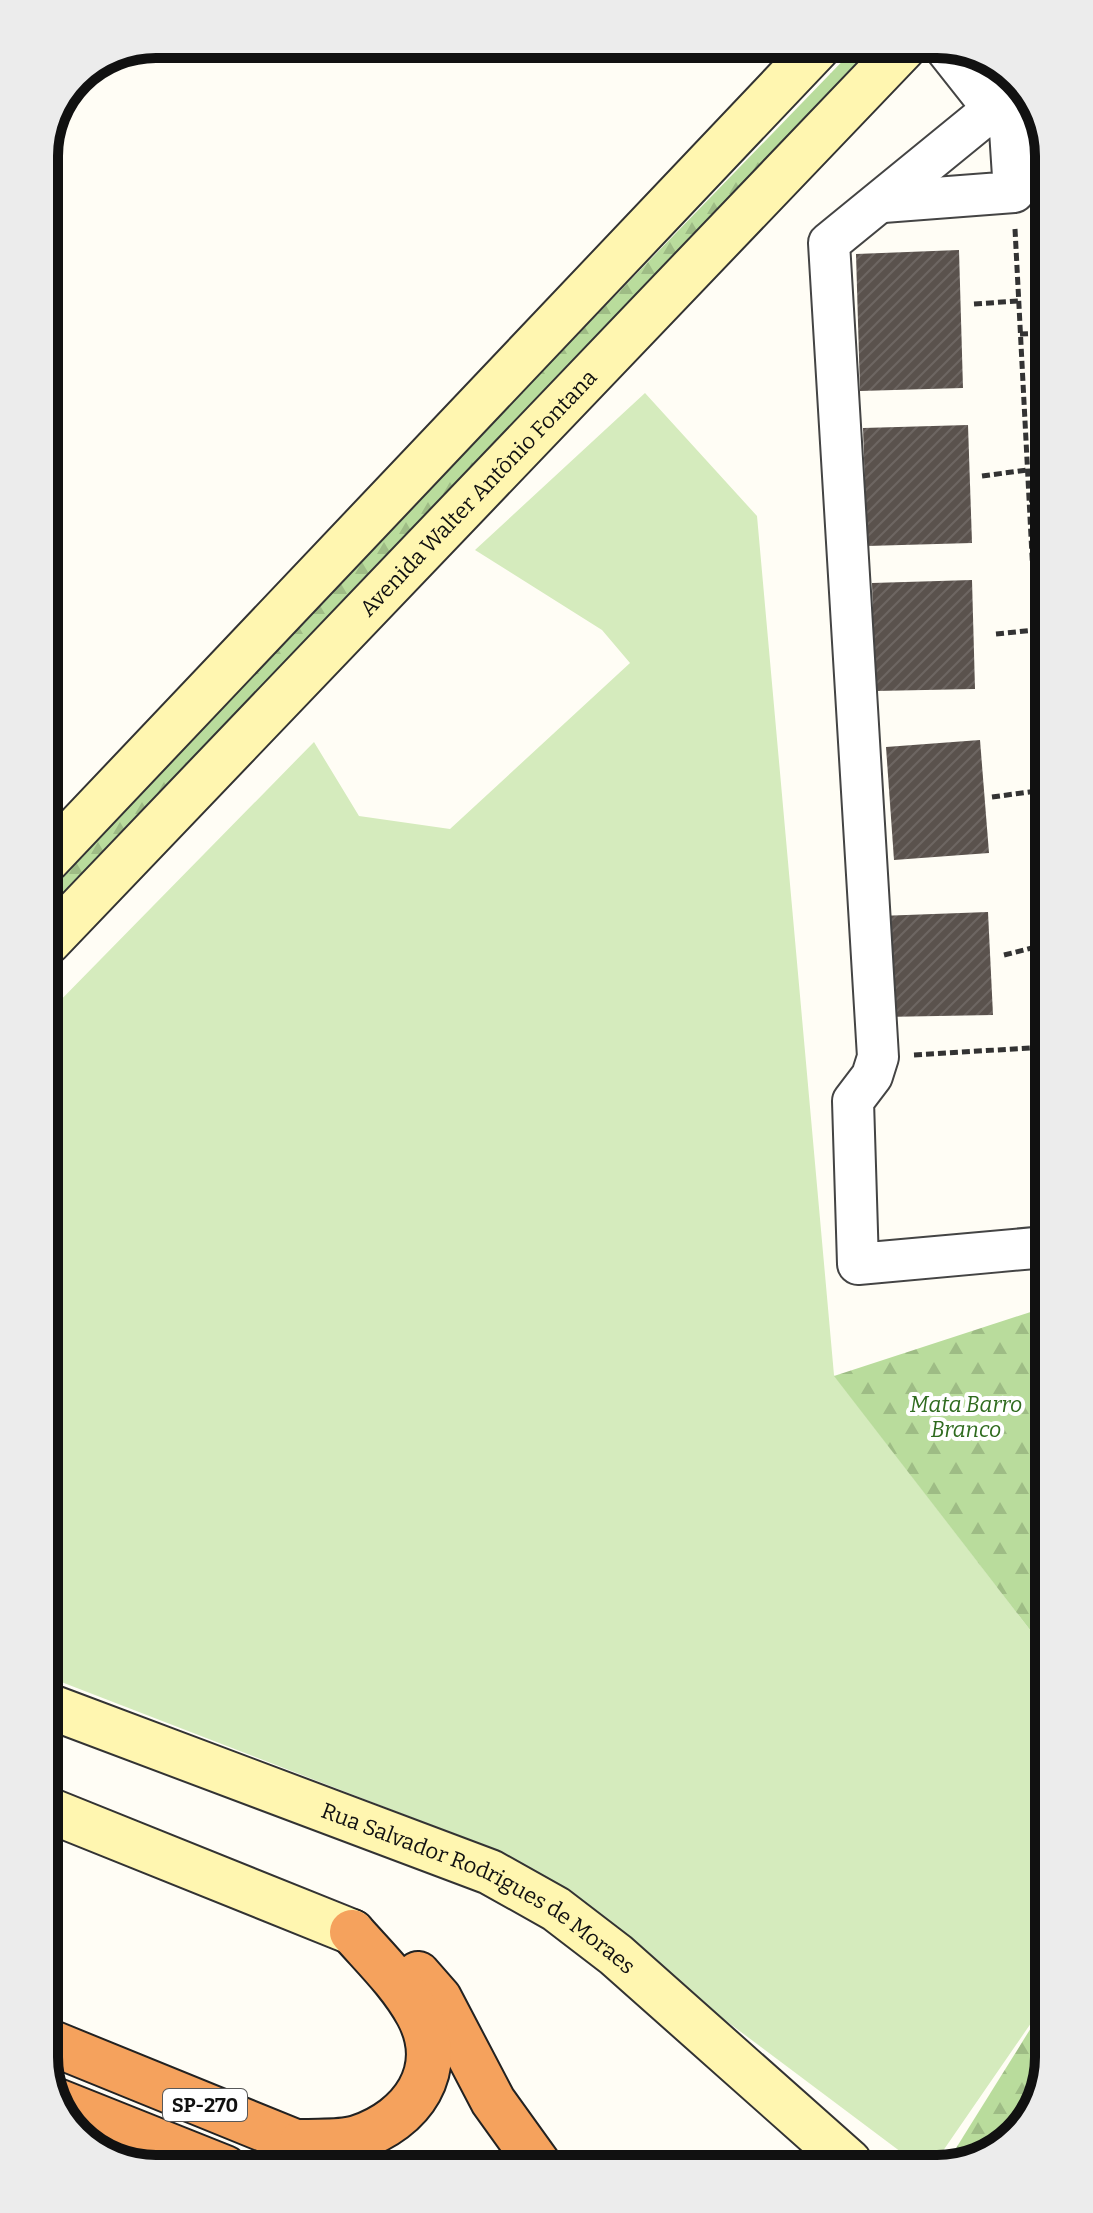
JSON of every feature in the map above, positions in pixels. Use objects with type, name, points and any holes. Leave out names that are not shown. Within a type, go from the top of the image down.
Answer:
[{"type":"highway","points":[[296,2142],[356,2139],[413,2105],[424,2087],[428,2053],[419,2016],[394,1979],[352,1932]]},
{"type":"highway","points":[[352,1932],[403,1961],[439,1998],[493,2101],[532,2155]]},
{"type":"highway","name":"SP-270","points":[[58,2045],[328,2155]]},
{"type":"highway","name":"SP-270","points":[[71,2107],[192,2155]]},
{"type":"main road","points":[[58,848],[808,58]]},
{"type":"main road","name":"Avenida Walter Antônio Fontana","points":[[58,932],[894,58]]},
{"type":"main road","points":[[770,99],[815,140]]},
{"type":"main road","points":[[424,463],[469,502]]},
{"type":"main road","name":"Rua Salvador Rodrigues de Moraes","points":[[58,1710],[490,1872],[556,1909],[616,1955],[841,2155]]},
{"type":"main road","points":[[58,1814],[352,1932]]},
{"type":"street","points":[[883,202],[1014,192],[1007,98],[964,62]]},
{"type":"street","points":[[1007,98],[829,243],[878,1057],[872,1076],[853,1101],[858,1264],[1035,1248]]},
{"type":"path","points":[[1014,192],[1035,611]]},
{"type":"path","points":[[974,304],[1018,301]]},
{"type":"path","points":[[1020,334],[1035,333]]},
{"type":"path","points":[[982,476],[1027,470]]},
{"type":"path","points":[[1029,500],[1035,500]]},
{"type":"path","points":[[996,634],[1035,630]]},
{"type":"path","points":[[992,797],[1035,790]]},
{"type":"path","points":[[1004,955],[1035,947]]},
{"type":"path","points":[[878,1057],[1035,1048]]},
{"type":"green space","points":[[845,58],[886,58],[58,915],[58,881],[218,706]]},
{"type":"green space","points":[[645,393],[757,516],[834,1375],[1035,1636],[1035,2017],[940,2155],[905,2155],[501,1852],[58,1681],[58,1003],[314,742],[359,816],[450,829],[630,663],[602,630],[475,550]]},
{"type":"green space","name":"Mata Barro Branco","points":[[1035,1311],[1035,1636],[834,1376]]},
{"type":"green space","points":[[1035,2021],[1032,2083],[1019,2112],[986,2142],[953,2153]]},
{"type":"building","points":[[959,250],[963,388],[860,391],[856,254]]},
{"type":"building","points":[[968,425],[972,543],[867,546],[863,428]]},
{"type":"building","points":[[972,580],[975,689],[875,691],[872,583]]},
{"type":"building","points":[[980,740],[989,853],[894,860],[886,747]]},
{"type":"building","points":[[988,912],[993,1015],[883,1017],[879,916]]}]
